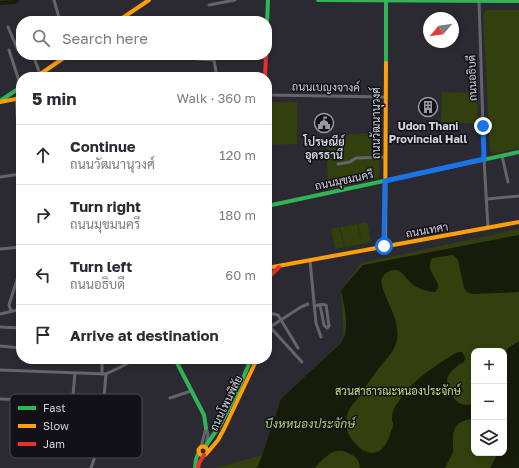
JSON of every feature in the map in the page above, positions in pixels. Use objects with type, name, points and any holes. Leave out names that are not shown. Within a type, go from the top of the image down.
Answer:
[{"type":"street","points":[[54,0],[59,16]]},
{"type":"street","points":[[125,16],[149,0]]},
{"type":"street","points":[[209,5],[235,0]]},
{"type":"street","points":[[267,16],[268,0]]},
{"type":"street","points":[[318,0],[519,1]]},
{"type":"street","name":"ถนนวัฒนานุวงศ์","points":[[384,246],[386,0]]},
{"type":"street","name":"ถนนอธิบดี","points":[[479,1],[484,159],[488,228]]},
{"type":"street","points":[[8,27],[16,47]]},
{"type":"street","points":[[9,50],[16,72]]},
{"type":"street","points":[[35,60],[39,72]]},
{"type":"street","points":[[43,72],[61,60]]},
{"type":"street","points":[[214,60],[216,72]]},
{"type":"street","points":[[265,72],[266,60]]},
{"type":"street","points":[[0,102],[16,91]]},
{"type":"street","name":"ถนนเบญงจางค์","points":[[272,96],[385,97]]},
{"type":"street","points":[[0,102],[16,99]]},
{"type":"street","name":"ถนนมุขมนครี","points":[[272,205],[519,152]]},
{"type":"street","points":[[502,156],[508,182]]},
{"type":"street","points":[[338,164],[350,162],[356,158],[385,157]]},
{"type":"street","points":[[0,177],[16,174]]},
{"type":"street","points":[[486,199],[519,196]]},
{"type":"street","name":"ถนนเทศา","points":[[272,267],[519,222]]},
{"type":"street","points":[[0,249],[16,247]]},
{"type":"street","points":[[310,260],[316,323],[321,337]]},
{"type":"street","points":[[272,274],[279,266]]},
{"type":"street","points":[[11,311],[9,305],[16,283]]},
{"type":"street","points":[[272,324],[308,304]]},
{"type":"street","points":[[315,306],[320,305],[326,305],[327,328],[324,325],[320,305]]},
{"type":"street","points":[[0,314],[16,310]]},
{"type":"street","points":[[272,314],[278,315],[298,348]]},
{"type":"street","points":[[0,327],[16,328]]},
{"type":"street","points":[[272,329],[302,362]]},
{"type":"street","points":[[0,346],[16,348]]},
{"type":"street","points":[[103,364],[104,374],[103,394]]},
{"type":"street","points":[[0,370],[104,374],[126,364]]},
{"type":"street","points":[[178,364],[204,415],[208,434],[212,438]]},
{"type":"street","name":"ถนนโพนพิสัย","points":[[203,447],[212,438],[220,425],[236,395],[249,364]]},
{"type":"street","name":"ถนนโพนพิสัย","points":[[208,452],[218,440],[224,429],[255,364]]},
{"type":"street","points":[[73,394],[75,373]]},
{"type":"street","points":[[170,398],[191,391]]},
{"type":"street","points":[[0,399],[10,399]]},
{"type":"street","points":[[203,447],[206,428]]},
{"type":"street","points":[[197,468],[196,459],[199,449],[203,447],[208,434]]},
{"type":"street","points":[[197,468],[208,452],[208,450],[203,447]]},
{"type":"street","points":[[199,452],[200,455],[204,456]]},
{"type":"street","points":[[91,468],[94,458]]},
{"type":"green space","points":[[488,10],[519,10],[519,148],[496,153],[492,153],[490,150],[483,14]]},
{"type":"green space","points":[[442,92],[477,93],[478,124],[441,122]]},
{"type":"green space","points":[[272,102],[297,102],[297,144],[272,145]]},
{"type":"green space","points":[[377,133],[380,173],[376,179],[328,190],[327,143],[340,142],[349,134]]},
{"type":"green space","points":[[367,222],[371,242],[362,244],[358,224]]},
{"type":"green space","points":[[357,224],[362,244],[345,247],[340,227]]},
{"type":"green space","points":[[339,227],[344,247],[335,249],[331,229]]},
{"type":"green space","name":"สวนสาธารณะหนองประจักษ์","points":[[519,229],[519,468],[216,468],[262,455],[279,404],[344,339],[341,290],[361,263]]},
{"type":"water","name":"บึงหหนองประจักษ์","points":[[519,235],[519,292],[472,294],[467,292],[464,288],[458,260],[453,255],[432,258],[430,268],[438,283],[435,292],[414,286],[398,270],[386,273],[381,281],[382,288],[397,326],[397,338],[392,351],[351,406],[346,423],[349,436],[365,451],[375,453],[381,450],[388,441],[393,427],[392,419],[396,404],[404,394],[431,369],[454,354],[462,352],[465,360],[450,373],[447,383],[455,400],[465,405],[471,405],[471,418],[459,423],[455,428],[453,434],[453,452],[445,468],[360,468],[357,459],[354,456],[339,451],[328,455],[315,468],[256,468],[262,455],[281,399],[341,343],[346,331],[346,324],[341,290],[363,265]]},
{"type":"water","points":[[519,341],[519,468],[490,468],[496,456],[507,456],[508,348]]},
{"type":"waterway","points":[[0,3],[14,2],[17,0]]},
{"type":"traffic: fast","points":[[267,16],[268,0]]},
{"type":"traffic: fast","points":[[318,0],[519,1]]},
{"type":"traffic: fast","points":[[386,0],[386,63]]},
{"type":"traffic: fast","points":[[0,101],[16,90]]},
{"type":"traffic: fast","points":[[272,205],[519,152]]},
{"type":"traffic: fast","points":[[178,364],[204,415],[206,428]]},
{"type":"traffic: fast","points":[[205,447],[220,425],[236,395],[249,364]]},
{"type":"traffic: fast","points":[[195,468],[196,459],[199,452]]},
{"type":"traffic: slow","points":[[125,16],[149,0]]},
{"type":"traffic: slow","points":[[43,72],[61,60]]},
{"type":"traffic: slow","points":[[385,246],[386,63]]},
{"type":"traffic: slow","points":[[0,102],[16,99]]},
{"type":"traffic: slow","points":[[272,267],[519,222]]},
{"type":"traffic: slow","points":[[208,452],[218,440],[224,429],[255,364]]},
{"type":"traffic: slow","points":[[203,446],[208,451],[203,456],[198,451],[203,446]]},
{"type":"traffic: jam","points":[[265,72],[266,60]]},
{"type":"traffic: jam","points":[[272,274],[279,267]]},
{"type":"traffic: jam","points":[[198,468],[204,455]]},
{"type":"place","name":"Udon Thani Provincial Hall","points":[[428,107]]},
{"type":"place","name":"โปรษณีย์ อุดรธานี","points":[[324,123]]},
{"type":"route","points":[[384,246],[385,181],[484,159],[483,126]]}]
